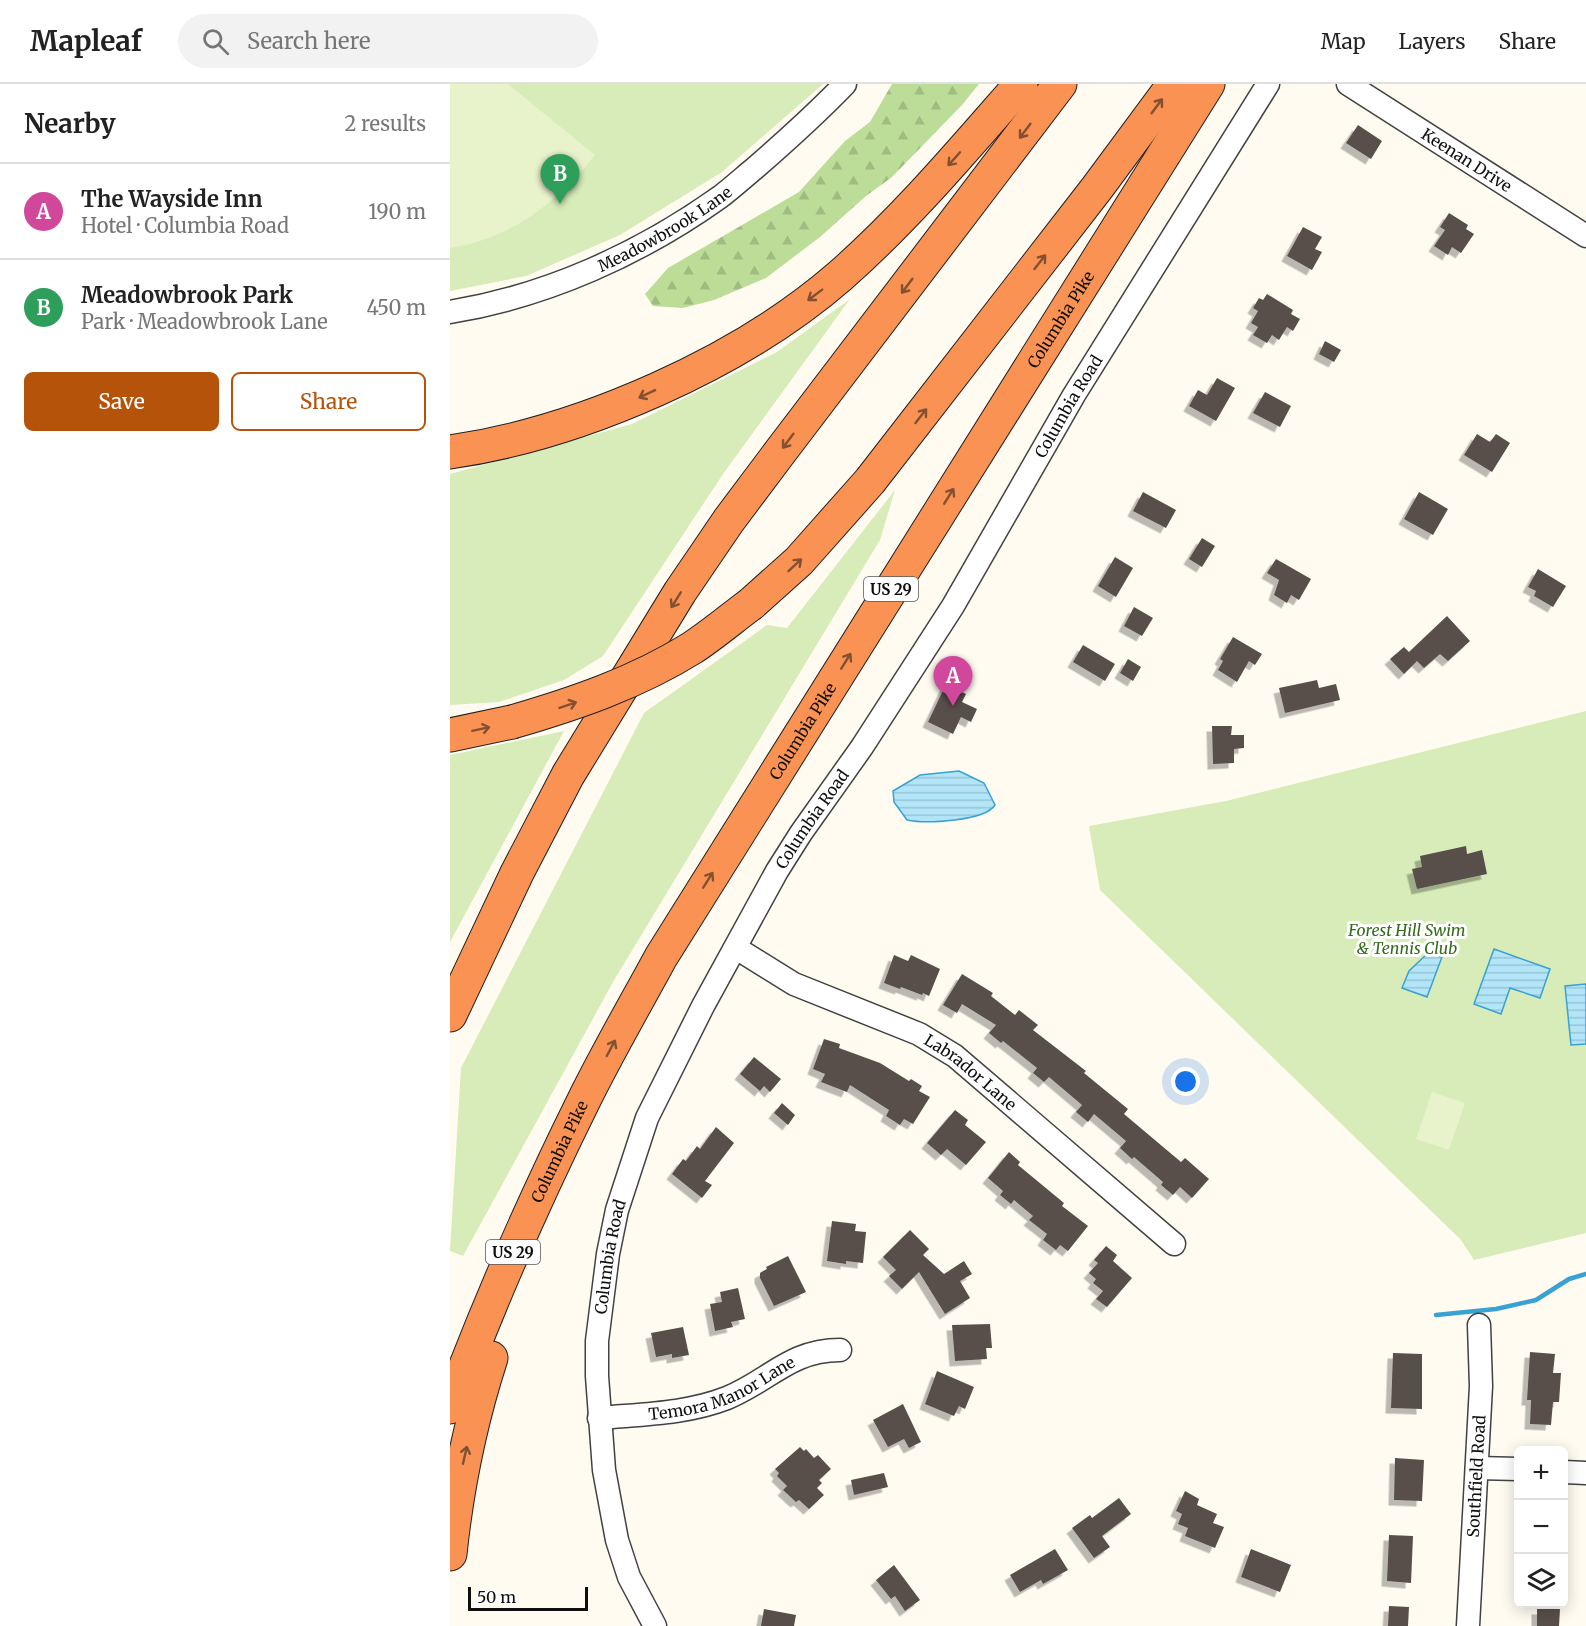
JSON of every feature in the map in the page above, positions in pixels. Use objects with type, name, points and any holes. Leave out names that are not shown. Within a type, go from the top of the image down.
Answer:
[{"type":"highway","points":[[450,452],[523,436],[576,421],[637,398],[704,366],[789,314],[838,277],[891,228],[1021,84]]},
{"type":"highway","points":[[450,1015],[517,873],[568,775],[681,592],[729,520],[1060,84]]},
{"type":"highway","points":[[450,735],[512,722],[606,691],[656,669],[693,647],[751,604],[799,561],[870,481],[1097,188],[1174,84]]},
{"type":"highway","name":"Columbia Pike","points":[[450,1407],[481,1325],[584,1100],[660,957],[1208,84]]},
{"type":"highway","points":[[450,1554],[461,1471],[477,1400],[534,1230],[584,1100]]},
{"type":"street","name":"Meadowbrook Lane","points":[[450,312],[537,291],[579,275],[630,252],[681,223],[730,189],[773,153],[845,84]]},
{"type":"street","name":"Columbia Road","points":[[655,1626],[629,1577],[609,1504],[599,1418],[597,1341],[601,1297],[617,1210],[647,1118],[703,1006],[777,871],[862,747],[953,606],[1074,395],[1268,84]]},
{"type":"street","name":"Keenan Drive","points":[[1348,84],[1586,236]]},
{"type":"street","name":"Labrador Lane","points":[[736,948],[794,984],[919,1034],[955,1056],[1174,1244]]},
{"type":"street","name":"Southfield Road","points":[[1468,1626],[1481,1386],[1479,1325]]},
{"type":"street","name":"Temora Manor Lane","points":[[599,1418],[666,1413],[697,1408],[755,1385],[790,1361],[807,1353],[840,1350]]},
{"type":"street","points":[[1477,1468],[1514,1469]]},
{"type":"street","points":[[1568,1472],[1586,1473]]},
{"type":"green space","points":[[450,84],[823,84],[722,172],[620,235],[526,276],[450,291]]},
{"type":"green space","points":[[450,84],[508,84],[595,155],[565,188],[532,216],[493,236],[450,248]]},
{"type":"green space","points":[[892,84],[979,84],[962,105],[892,177],[766,278],[714,300],[683,308],[653,306],[645,294],[668,268],[799,192],[845,141],[870,122]]},
{"type":"green space","points":[[850,299],[723,474],[603,656],[564,680],[499,702],[450,705],[450,474],[632,424],[777,352]]},
{"type":"green space","points":[[895,490],[880,540],[613,982],[463,1256],[450,1251],[461,1068],[644,713],[767,625],[787,628]]},
{"type":"green space","name":"Forest Hill Swim & Tennis Club","points":[[1586,711],[1586,1233],[1474,1260],[1461,1240],[1100,890],[1089,826],[1226,801]]},
{"type":"green space","points":[[564,731],[450,942],[450,755]]},
{"type":"green space","points":[[1432,1092],[1465,1103],[1449,1150],[1416,1139]]},
{"type":"water","points":[[959,771],[984,783],[995,805],[980,815],[968,818],[916,821],[907,820],[894,802],[893,791],[920,775]]},
{"type":"water","points":[[1494,949],[1550,969],[1540,998],[1510,988],[1501,1014],[1474,1004]]},
{"type":"water","points":[[1429,952],[1442,957],[1427,997],[1402,988],[1409,971]]},
{"type":"water","points":[[1586,984],[1586,1044],[1571,1045],[1565,986]]},
{"type":"building","points":[[1358,125],[1382,141],[1371,159],[1346,143]]},
{"type":"building","points":[[1449,213],[1468,225],[1466,229],[1474,234],[1461,253],[1452,247],[1448,255],[1434,246],[1445,230],[1440,227]]},
{"type":"building","points":[[1303,227],[1322,237],[1315,249],[1322,252],[1312,270],[1287,256]]},
{"type":"building","points":[[1267,294],[1293,310],[1291,314],[1300,319],[1293,331],[1287,327],[1279,340],[1272,335],[1267,343],[1253,335],[1258,327],[1251,323],[1258,311],[1253,308],[1259,298],[1263,300]]},
{"type":"building","points":[[1325,341],[1341,350],[1334,362],[1319,354]]},
{"type":"building","points":[[1217,378],[1235,388],[1216,421],[1189,406],[1198,390],[1207,395]]},
{"type":"building","points":[[1265,392],[1291,406],[1280,427],[1253,413]]},
{"type":"building","points":[[1477,434],[1490,442],[1496,434],[1510,443],[1492,472],[1464,455]]},
{"type":"building","points":[[1143,492],[1176,510],[1166,528],[1133,511]]},
{"type":"building","points":[[1419,492],[1448,509],[1433,535],[1404,519]]},
{"type":"building","points":[[1202,538],[1215,546],[1202,567],[1189,559]]},
{"type":"building","points":[[1115,557],[1133,568],[1116,597],[1098,586]]},
{"type":"building","points":[[1276,559],[1311,579],[1299,600],[1291,595],[1287,603],[1274,595],[1279,580],[1267,573]]},
{"type":"building","points":[[1538,569],[1566,586],[1553,607],[1534,596],[1536,591],[1528,587]]},
{"type":"building","points":[[1134,607],[1153,618],[1142,636],[1124,626]]},
{"type":"building","points":[[1447,616],[1470,641],[1448,661],[1440,654],[1424,668],[1417,661],[1404,674],[1390,659],[1404,647],[1409,652]]},
{"type":"building","points":[[1233,637],[1262,654],[1255,665],[1249,661],[1237,682],[1218,670],[1223,661],[1220,659]]},
{"type":"building","points":[[1083,645],[1115,664],[1105,681],[1073,662]]},
{"type":"building","points":[[1128,659],[1141,667],[1133,681],[1120,673]]},
{"type":"building","points":[[1317,680],[1319,688],[1336,684],[1340,700],[1285,713],[1279,688]]},
{"type":"building","points":[[946,684],[966,694],[962,702],[977,709],[971,722],[961,717],[953,734],[928,722]]},
{"type":"building","points":[[1212,726],[1232,726],[1231,735],[1244,735],[1244,748],[1234,749],[1234,763],[1213,764]]},
{"type":"building","points":[[1466,846],[1467,854],[1482,850],[1487,874],[1417,889],[1412,869],[1422,867],[1420,856]]},
{"type":"building","points":[[894,955],[908,961],[911,955],[940,969],[929,996],[884,983]]},
{"type":"building","points":[[962,974],[993,993],[991,996],[1015,1015],[1019,1010],[1038,1025],[1033,1030],[1086,1071],[1084,1073],[1128,1109],[1124,1114],[1181,1162],[1185,1158],[1209,1179],[1192,1198],[1180,1187],[1173,1195],[1161,1185],[1163,1182],[1120,1148],[1126,1141],[1094,1114],[1088,1122],[1076,1112],[1082,1105],[1049,1077],[1044,1082],[1033,1073],[1037,1068],[989,1033],[996,1025],[962,1004],[957,1013],[943,1005]]},
{"type":"building","points":[[824,1039],[840,1044],[839,1048],[880,1063],[909,1081],[911,1079],[922,1086],[919,1091],[930,1097],[913,1124],[904,1119],[900,1125],[886,1116],[889,1110],[850,1085],[847,1092],[821,1082],[825,1074],[813,1069]]},
{"type":"building","points":[[754,1057],[781,1079],[770,1092],[764,1086],[760,1091],[740,1074]]},
{"type":"building","points":[[782,1103],[795,1115],[788,1125],[774,1113]]},
{"type":"building","points":[[955,1110],[968,1120],[965,1125],[986,1142],[966,1165],[947,1149],[941,1155],[927,1143]]},
{"type":"building","points":[[716,1127],[734,1143],[705,1181],[712,1185],[702,1198],[672,1174],[697,1146],[700,1149]]},
{"type":"building","points":[[1009,1152],[1020,1162],[1018,1165],[1064,1203],[1062,1206],[1088,1226],[1068,1251],[1060,1245],[1056,1250],[1043,1240],[1047,1234],[1029,1220],[1033,1216],[1014,1200],[1011,1204],[1000,1195],[1003,1191],[988,1178]]},
{"type":"building","points":[[832,1221],[856,1224],[855,1231],[866,1232],[863,1263],[846,1261],[846,1264],[827,1261]]},
{"type":"building","points":[[910,1230],[929,1249],[923,1255],[944,1274],[964,1261],[972,1274],[960,1281],[970,1298],[945,1314],[919,1272],[902,1289],[889,1276],[896,1270],[883,1257]]},
{"type":"building","points":[[1106,1246],[1117,1255],[1113,1261],[1132,1278],[1107,1307],[1096,1299],[1103,1291],[1093,1283],[1096,1279],[1089,1273],[1098,1263],[1094,1260]]},
{"type":"building","points":[[788,1256],[806,1292],[774,1306],[760,1278],[760,1273],[767,1269],[766,1267]]},
{"type":"building","points":[[738,1288],[745,1319],[731,1322],[733,1327],[715,1331],[710,1304],[722,1302],[720,1292]]},
{"type":"building","points":[[990,1324],[992,1348],[986,1348],[987,1359],[955,1361],[952,1325]]},
{"type":"building","points":[[683,1327],[689,1355],[672,1358],[672,1354],[656,1357],[651,1333]]},
{"type":"building","points":[[1530,1352],[1555,1354],[1553,1373],[1561,1373],[1559,1402],[1553,1402],[1551,1425],[1530,1424],[1531,1400],[1527,1400]]},
{"type":"building","points":[[1393,1353],[1422,1354],[1422,1409],[1391,1408]]},
{"type":"building","points":[[937,1371],[974,1387],[965,1409],[959,1406],[954,1416],[925,1404]]},
{"type":"building","points":[[903,1404],[921,1442],[909,1448],[904,1439],[888,1447],[873,1420]]},
{"type":"building","points":[[800,1447],[804,1451],[806,1449],[814,1458],[818,1455],[831,1469],[819,1480],[822,1483],[817,1488],[824,1495],[809,1509],[799,1500],[796,1502],[783,1490],[787,1486],[777,1476],[779,1473],[775,1469]]},
{"type":"building","points":[[1395,1458],[1424,1460],[1422,1501],[1394,1500]]},
{"type":"building","points":[[884,1473],[888,1487],[854,1495],[851,1480]]},
{"type":"building","points":[[1185,1491],[1199,1499],[1197,1505],[1217,1514],[1213,1523],[1224,1527],[1215,1548],[1185,1536],[1188,1528],[1178,1524],[1182,1514],[1176,1511]]},
{"type":"building","points":[[1119,1498],[1131,1514],[1102,1536],[1110,1547],[1094,1558],[1072,1528],[1090,1515],[1092,1518]]},
{"type":"building","points":[[1389,1535],[1413,1536],[1411,1583],[1387,1581]]},
{"type":"building","points":[[1055,1549],[1068,1570],[1043,1584],[1041,1580],[1020,1592],[1010,1575]]},
{"type":"building","points":[[1251,1549],[1291,1565],[1280,1592],[1241,1577]]},
{"type":"building","points":[[894,1565],[920,1600],[905,1611],[895,1596],[891,1599],[876,1580]]},
{"type":"building","points":[[1389,1606],[1409,1607],[1408,1626],[1388,1626]]},
{"type":"building","points":[[764,1609],[796,1615],[794,1626],[761,1626]]},
{"type":"building","points":[[1537,1609],[1560,1609],[1559,1626],[1537,1626]]},
{"type":"waterway","points":[[1436,1315],[1496,1309],[1536,1300],[1569,1279],[1586,1274]]},
{"type":"place","name":"Meadowbrook Park","points":[[560,204]]},
{"type":"place","name":"The Wayside Inn","points":[[953,706]]}]
